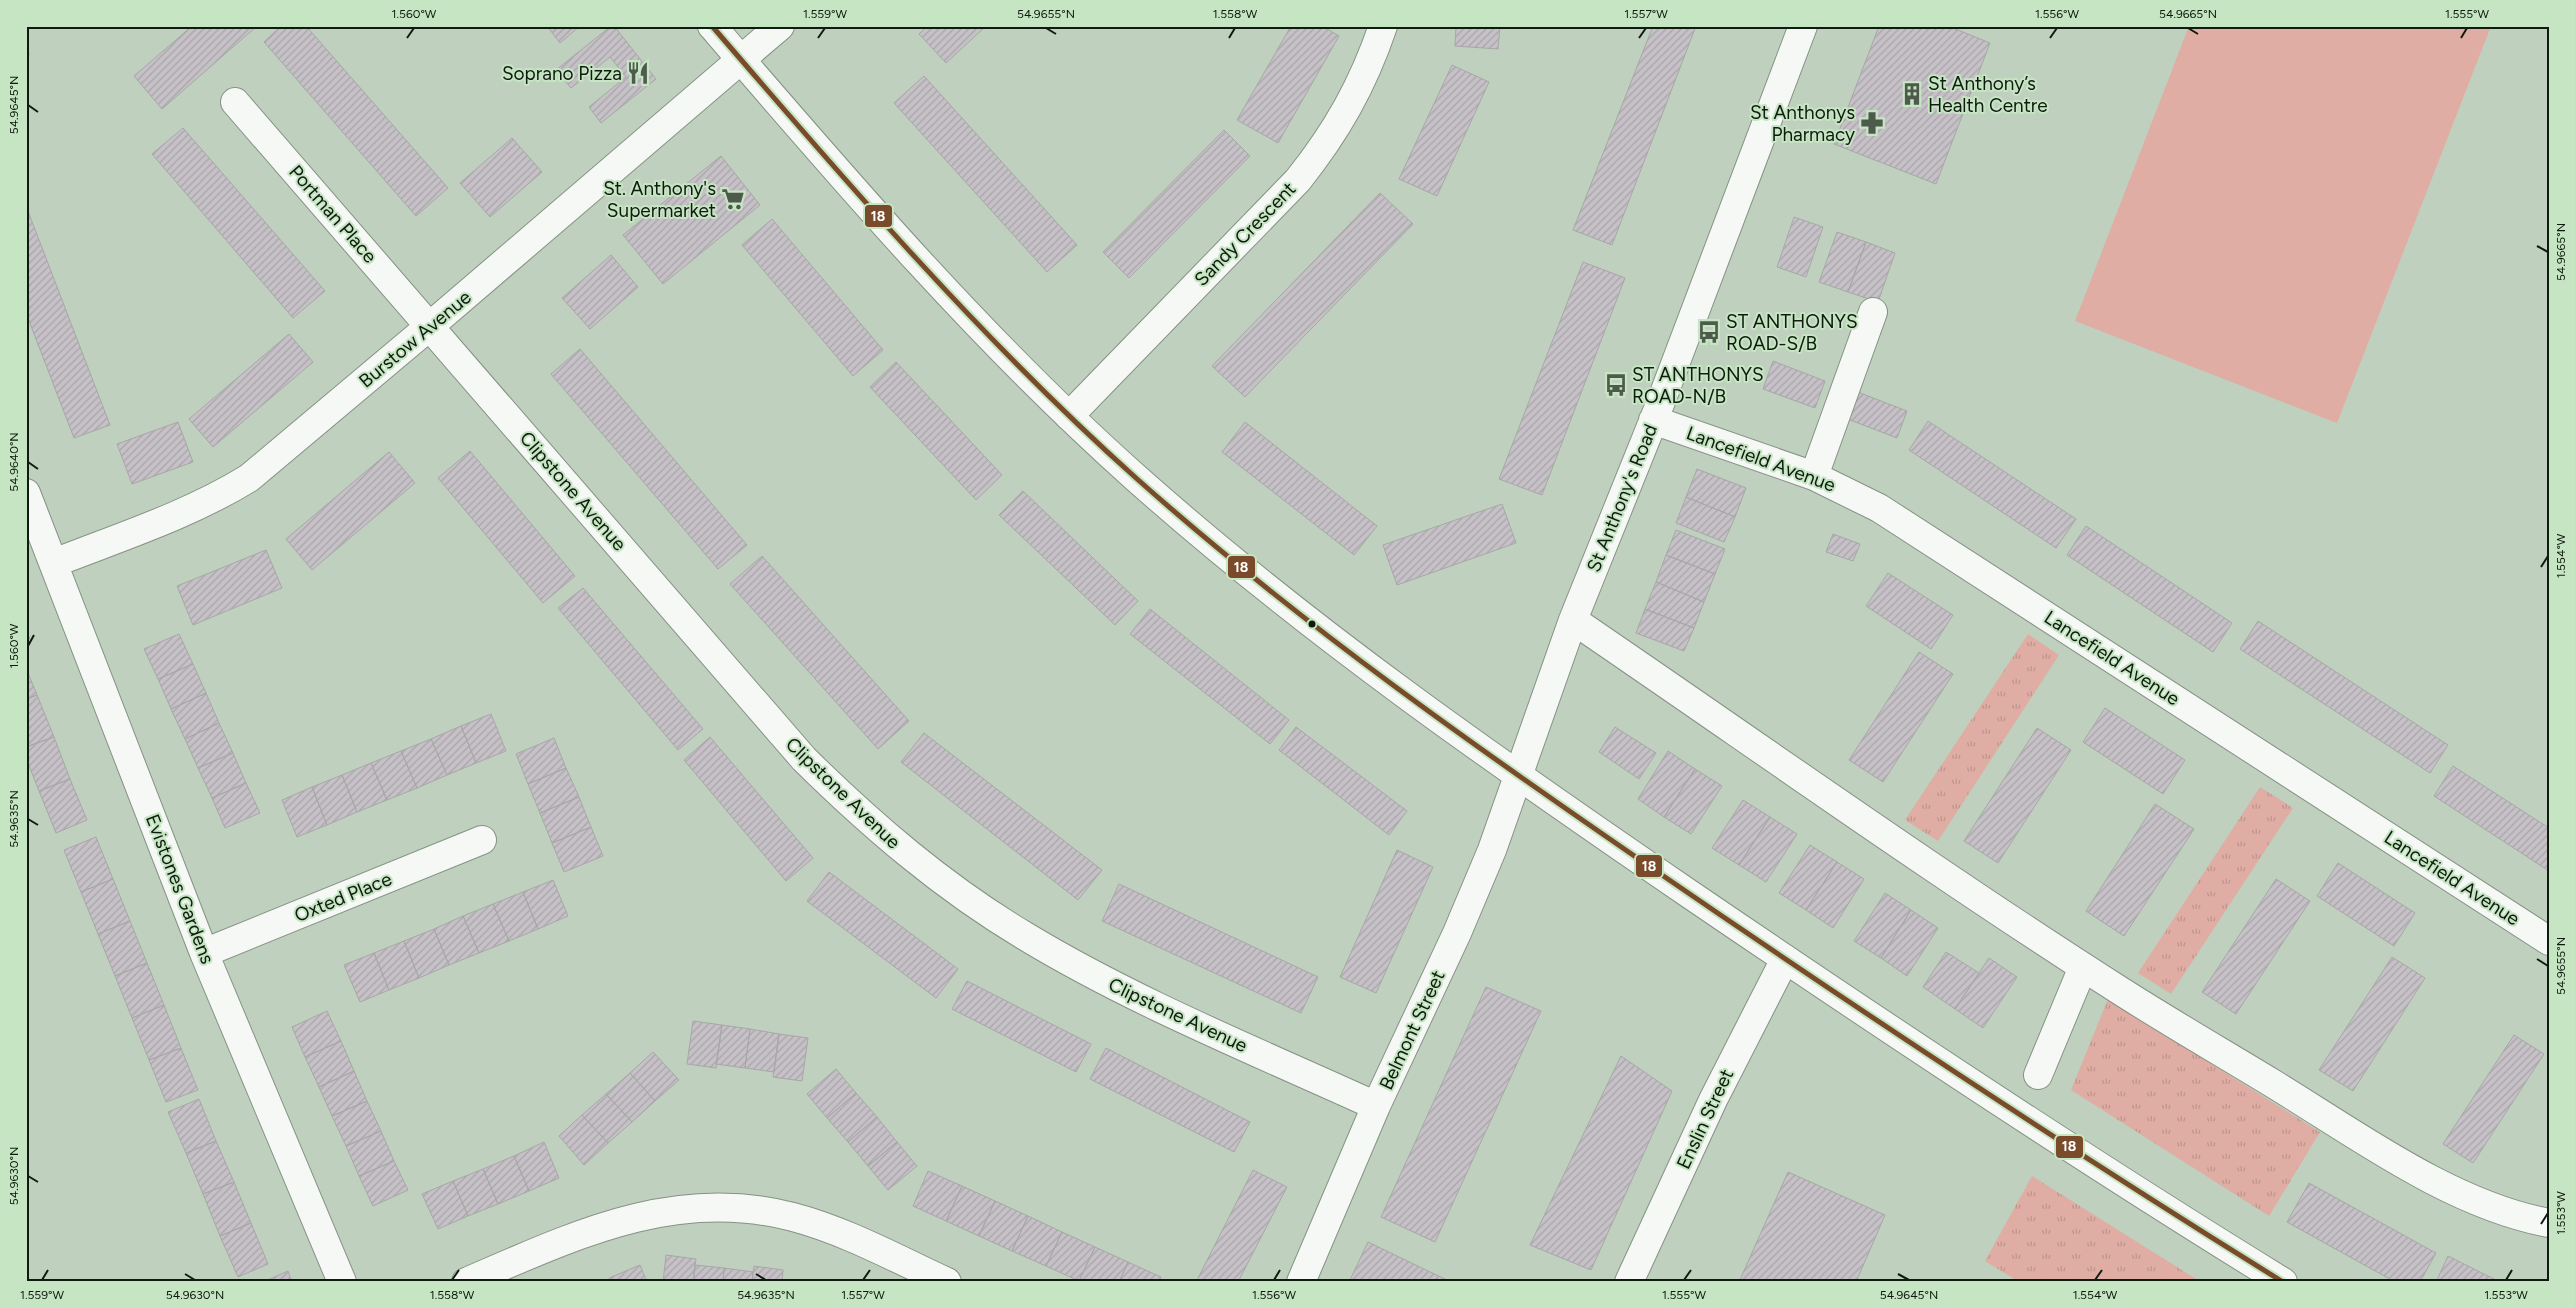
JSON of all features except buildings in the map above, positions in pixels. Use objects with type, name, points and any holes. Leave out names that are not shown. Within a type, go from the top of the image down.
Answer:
[{"type":"street","points":[[712,26],[974,320],[1069,416],[1200,535],[1285,604],[1519,776],[1786,960],[2023,1117],[2283,1282]]},
{"type":"street","name":"Burstow Avenue","points":[[54,563],[182,513],[222,495],[249,478],[430,326],[780,26]]},
{"type":"street","name":"Sandy Crescent","points":[[1069,416],[1298,180],[1324,146],[1346,112],[1368,68],[1383,26]]},
{"type":"street","name":"St Anthony's Road","points":[[1519,776],[1573,620],[1653,420],[1803,26]]},
{"type":"street","name":"Portman Place","points":[[235,102],[430,326]]},
{"type":"street","points":[[1814,476],[1872,312]]},
{"type":"street","name":"Clipstone Avenue","points":[[430,326],[804,759],[900,849],[954,889],[1025,936],[1099,978],[1376,1106]]},
{"type":"street","name":"Lancefield Avenue","points":[[1653,420],[1814,476],[1849,492],[1921,534],[2549,941]]},
{"type":"street","name":"Evistones Gardens","points":[[26,494],[204,953],[342,1282]]},
{"type":"street","points":[[1573,620],[1886,835],[2083,967],[2407,1164],[2470,1199],[2499,1210],[2549,1223]]},
{"type":"street","name":"Belmont Street","points":[[1301,1282],[1376,1106],[1457,933],[1492,850],[1519,776]]},
{"type":"street","name":"Oxted Place","points":[[204,953],[482,840]]},
{"type":"street","name":"Enslin Street","points":[[1629,1282],[1713,1100],[1786,960]]},
{"type":"street","points":[[2038,1075],[2083,967]]},
{"type":"street","points":[[466,1282],[610,1223],[676,1209],[717,1207],[760,1210],[794,1217],[829,1229],[946,1282]]},
{"type":"green space","points":[[2189,26],[2491,26],[2337,423],[2075,321]]},
{"type":"green space","points":[[2028,634],[2059,655],[1938,841],[1905,820]]},
{"type":"green space","points":[[2260,787],[2293,808],[2171,994],[2138,973]]},
{"type":"green space","points":[[2108,999],[2320,1132],[2269,1216],[2071,1090]]},
{"type":"green space","points":[[2032,1176],[2201,1282],[2019,1282],[1985,1261]]},
{"type":"transit line","name":"18","points":[[712,26],[865,202],[970,316],[1024,371],[1136,478],[1262,584],[1393,685],[1662,875],[1970,1082],[2283,1282]]},
{"type":"place","name":"Soprano Pizza","points":[[638,73]]},
{"type":"place","name":"St Anthony’s Health Centre","points":[[1912,94]]},
{"type":"place","name":"St Anthonys Pharmacy","points":[[1872,123]]},
{"type":"place","name":"St. Anthony's Supermarket","points":[[733,199]]},
{"type":"place","name":"ST ANTHONYS ROAD-S/B","points":[[1709,332]]},
{"type":"place","name":"ST ANTHONYS ROAD-N/B","points":[[1616,385]]}]
